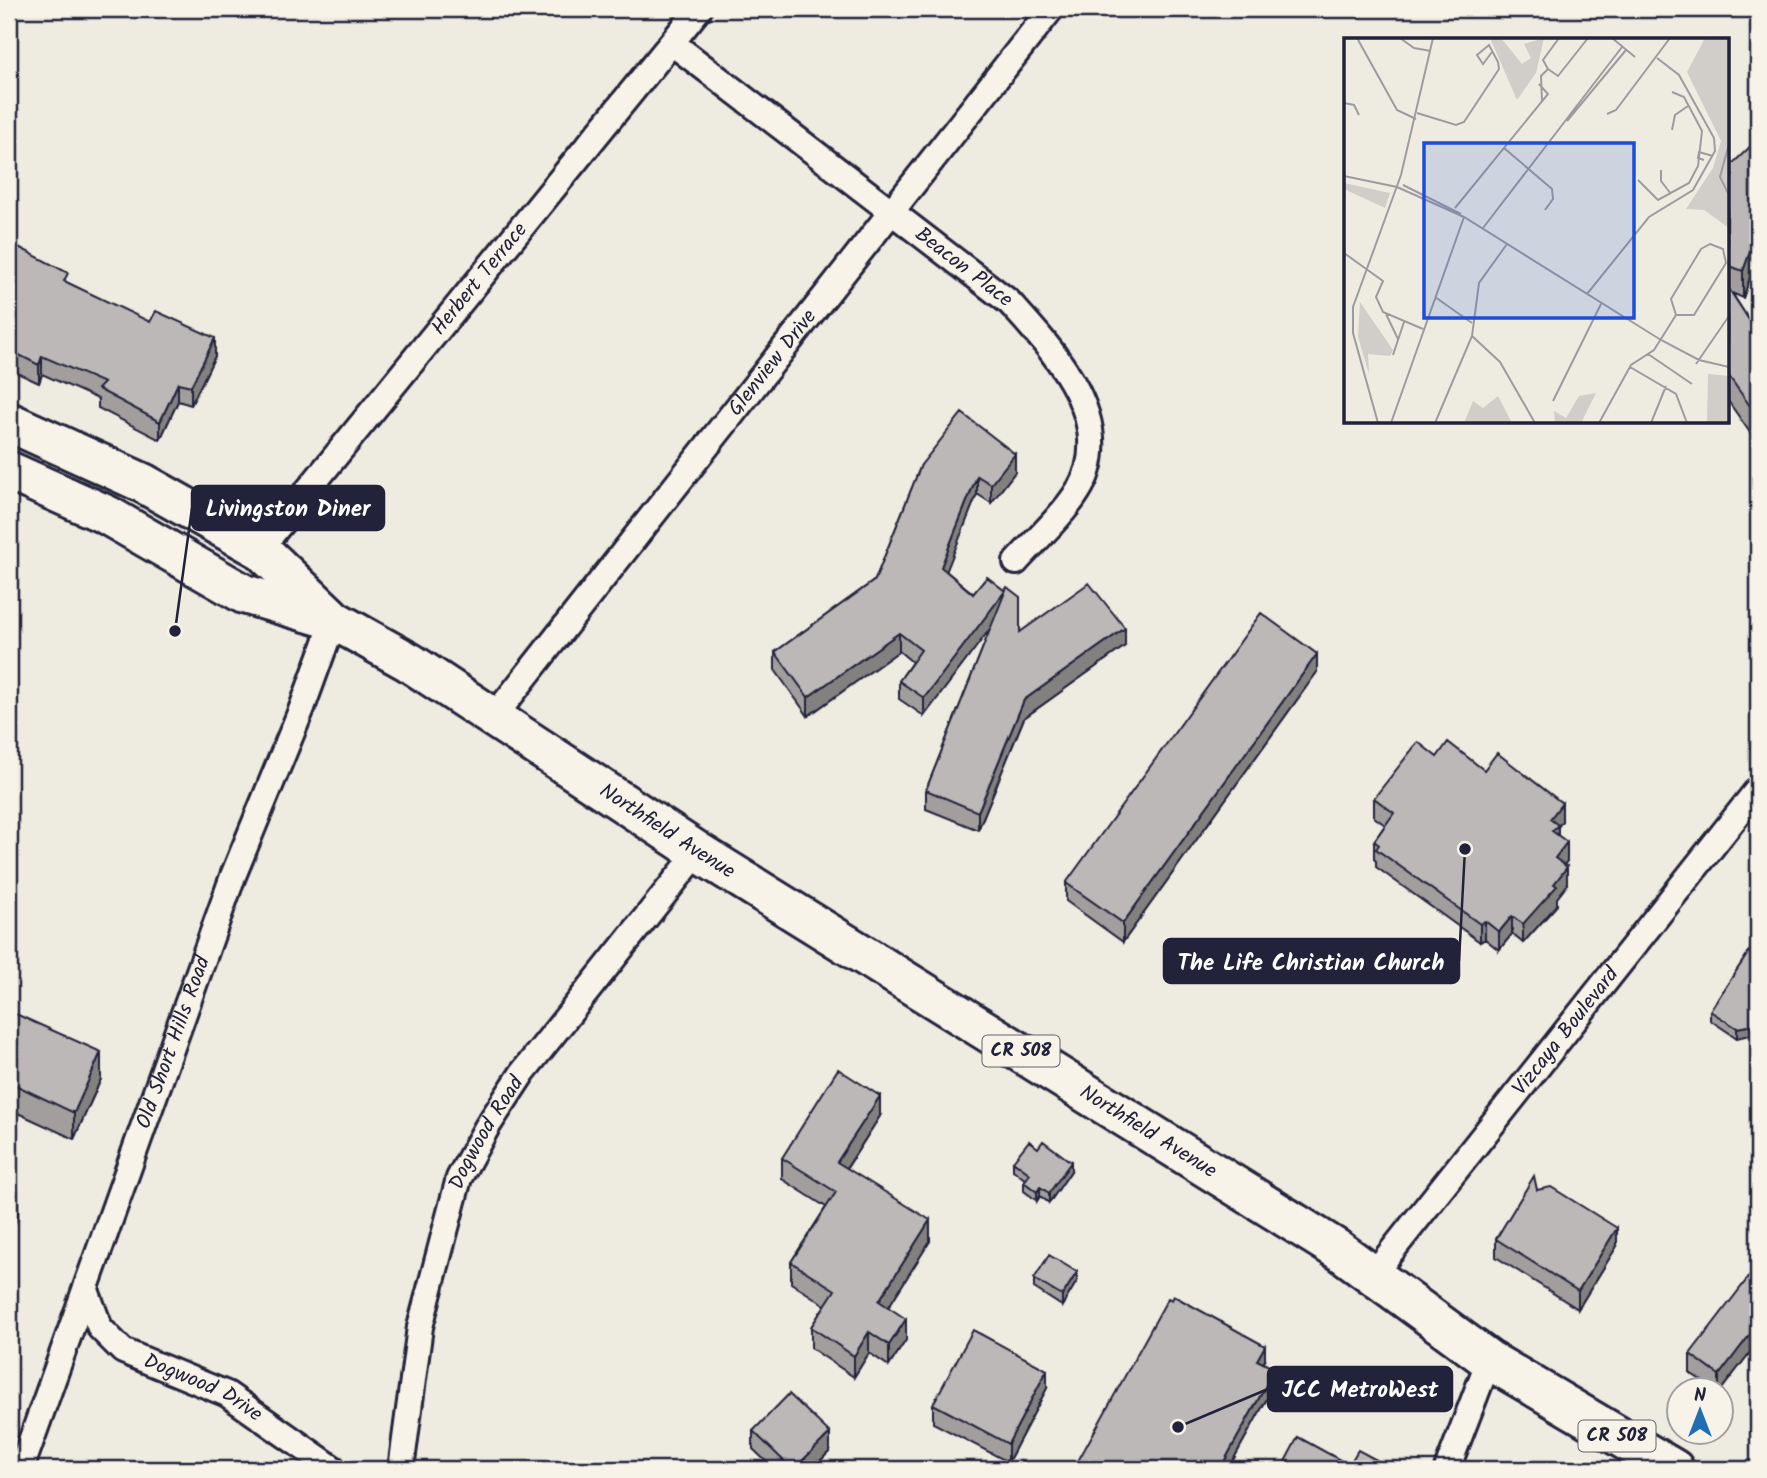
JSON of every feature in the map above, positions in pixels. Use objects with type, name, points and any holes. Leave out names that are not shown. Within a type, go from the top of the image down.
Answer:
[{"type":"main road","name":"CR 508","points":[[9,422],[143,482],[260,549],[334,620]]},
{"type":"main road","name":"CR 508","points":[[9,471],[107,515],[244,594],[334,620]]},
{"type":"main road","points":[[107,515],[130,510],[235,567],[260,549]]},
{"type":"main road","name":"Northfield Avenue","points":[[334,620],[410,662],[698,852],[1328,1244],[1489,1360],[1674,1469]]},
{"type":"street","name":"Herbert Terrace","points":[[260,549],[699,9]]},
{"type":"street","name":"Glenview Drive","points":[[493,718],[1052,9]]},
{"type":"street","name":"Beacon Place","points":[[672,43],[1009,302],[1046,342],[1076,386],[1092,441],[1088,471],[1068,505],[1016,562]]},
{"type":"street","name":"Old Short Hills Road","points":[[21,1469],[87,1293],[233,876],[302,709],[334,620]]},
{"type":"street","name":"Vizcaya Boulevard","points":[[1372,1276],[1758,789]]},
{"type":"street","name":"Dogwood Road","points":[[401,1469],[420,1327],[459,1178],[487,1127],[523,1072],[698,852]]},
{"type":"street","name":"Dogwood Drive","points":[[87,1293],[100,1328],[123,1351],[227,1394],[334,1469]]},
{"type":"street","points":[[1447,1469],[1489,1360]]},
{"type":"building","points":[[1755,142],[1758,146],[1758,240],[1752,246],[1743,271],[1728,265],[1728,180],[1733,175],[1728,168]]},
{"type":"building","points":[[9,242],[68,273],[64,281],[150,322],[156,311],[215,338],[191,386],[178,383],[160,422],[98,389],[104,383],[42,356],[39,365],[9,350]]},
{"type":"building","points":[[1728,288],[1749,320],[1757,315],[1758,318],[1758,417],[1728,375]]},
{"type":"building","points":[[962,413],[1015,454],[991,484],[977,476],[941,567],[973,594],[987,577],[1005,591],[924,698],[899,681],[921,650],[899,633],[808,697],[775,652],[875,580],[921,465]]},
{"type":"building","points":[[1089,583],[1125,628],[1024,700],[978,812],[926,790],[1007,587],[1020,597],[1020,632]]},
{"type":"building","points":[[1261,613],[1317,654],[1123,923],[1066,883]]},
{"type":"building","points":[[1418,742],[1437,757],[1448,742],[1484,770],[1497,753],[1562,803],[1550,819],[1558,825],[1552,831],[1567,842],[1555,858],[1567,867],[1554,884],[1557,886],[1523,924],[1512,916],[1499,932],[1485,921],[1480,924],[1376,849],[1379,845],[1374,841],[1394,813],[1374,798]]},
{"type":"building","points":[[1758,938],[1758,1024],[1737,1028],[1710,1011]]},
{"type":"building","points":[[9,1011],[101,1052],[74,1113],[9,1082]]},
{"type":"building","points":[[838,1069],[880,1096],[837,1162],[930,1220],[879,1301],[906,1319],[889,1345],[869,1332],[854,1356],[811,1327],[835,1290],[791,1262],[836,1192],[782,1158]]},
{"type":"building","points":[[1029,1141],[1038,1148],[1043,1141],[1071,1162],[1049,1193],[1040,1187],[1037,1192],[1024,1182],[1030,1174],[1013,1161]]},
{"type":"building","points":[[1534,1176],[1537,1190],[1551,1187],[1617,1228],[1578,1291],[1496,1239]]},
{"type":"building","points":[[9,1187],[18,1191],[9,1211]]},
{"type":"building","points":[[1049,1255],[1077,1272],[1062,1296],[1034,1279]]},
{"type":"building","points":[[1758,1265],[1758,1324],[1719,1375],[1690,1354]]},
{"type":"building","points":[[1174,1296],[1265,1346],[1257,1360],[1275,1369],[1220,1469],[1094,1469],[1078,1461],[1168,1298],[1172,1300]]},
{"type":"building","points":[[973,1330],[1047,1370],[1008,1444],[933,1404]]},
{"type":"building","points":[[789,1394],[830,1433],[794,1469],[753,1431]]},
{"type":"building","points":[[1298,1437],[1349,1465],[1358,1450],[1384,1464],[1381,1469],[1281,1469]]},
{"type":"place","name":"Livingston Diner","points":[[175,631]]},
{"type":"place","name":"The Life Christian Church","points":[[1465,849]]},
{"type":"place","name":"JCC MetroWest","points":[[1178,1427]]}]
